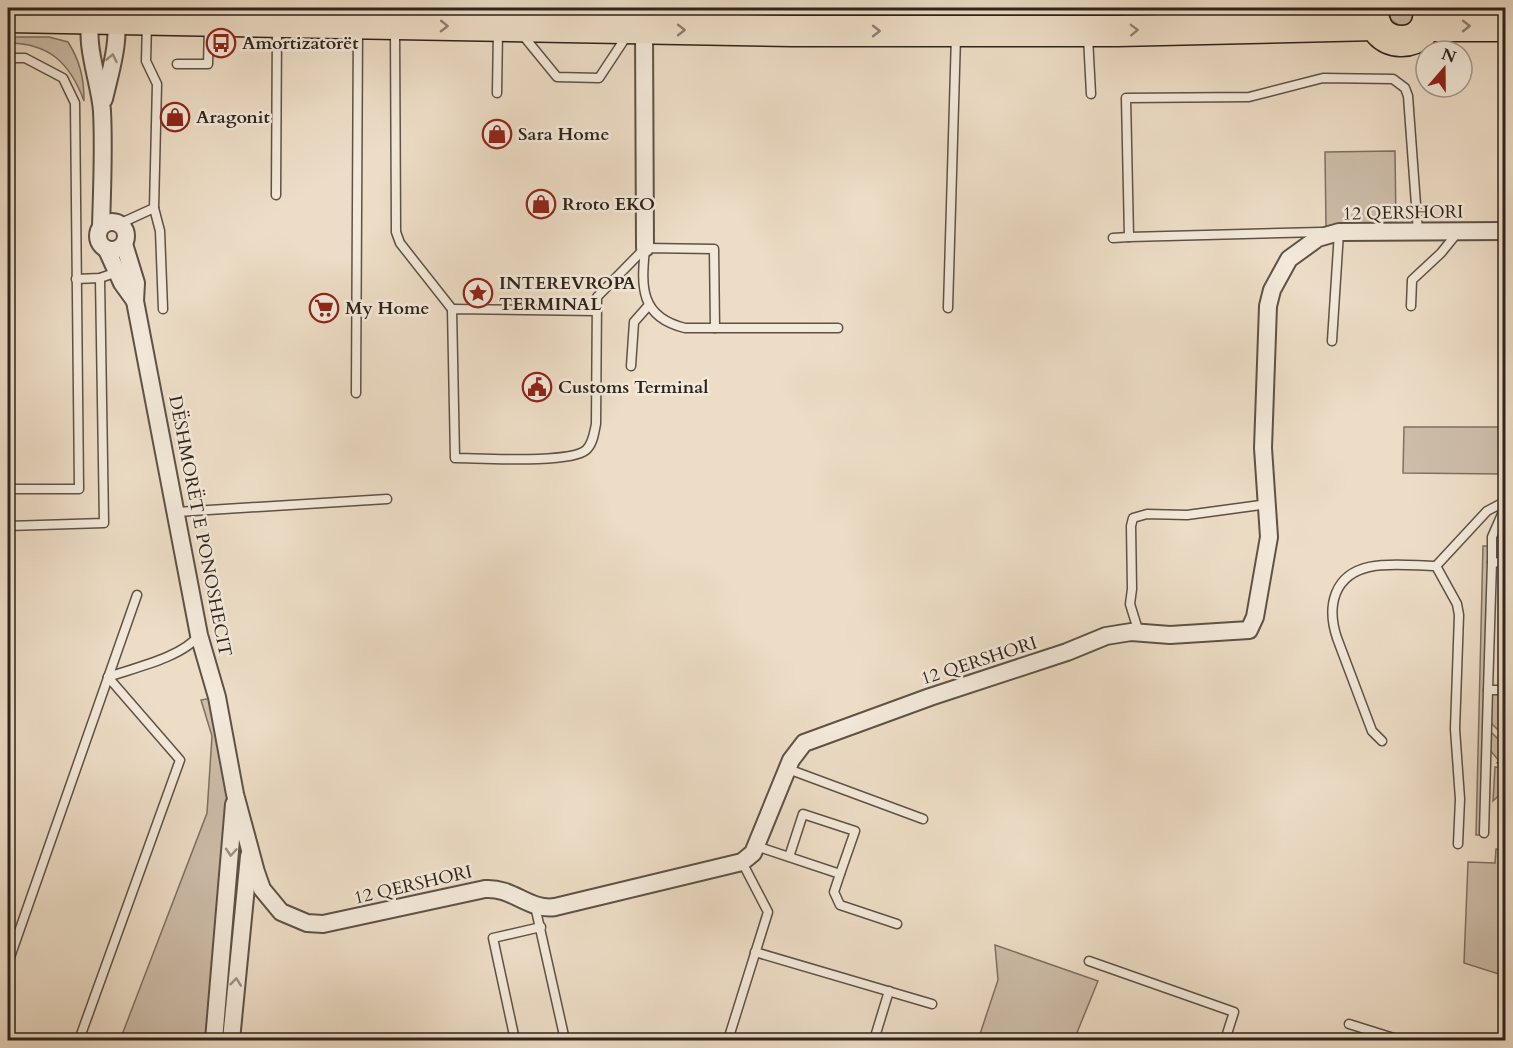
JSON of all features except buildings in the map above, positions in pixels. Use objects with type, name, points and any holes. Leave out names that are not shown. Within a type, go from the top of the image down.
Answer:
[{"type":"highway","points":[[8,17],[103,13],[147,20],[637,30],[1088,30],[1375,16],[1388,38],[1406,42],[1422,33],[1428,16],[1506,26]]},
{"type":"street","name":"DËSHMORËT E PONOSHECIT","points":[[103,13],[92,47],[102,108],[103,179],[112,225],[126,235],[125,269]]},
{"type":"street","name":"DËSHMORËT E PONOSHECIT","points":[[102,108],[114,48],[103,13]]},
{"type":"street","points":[[637,30],[645,248]]},
{"type":"street","name":"DËSHMORËT E PONOSHECIT","points":[[112,225],[98,241],[136,283],[135,301],[199,635],[217,697],[235,794],[251,848],[231,1041]]},
{"type":"street","name":"12 QERSHORI","points":[[742,862],[749,858],[756,846],[796,750],[804,743],[1056,656],[1106,636],[1249,630],[1255,616],[1267,557],[1268,504],[1263,448],[1267,322],[1272,290],[1289,259],[1318,238],[1339,232],[1506,231]]},
{"type":"street","points":[[107,250],[116,250],[124,244]]},
{"type":"street","name":"DËSHMORËT E PONOSHECIT","points":[[214,1041],[235,794]]},
{"type":"street","name":"12 QERSHORI","points":[[251,848],[262,889],[270,902],[281,912],[308,923],[338,922],[485,889],[506,890],[536,906]]},
{"type":"street","points":[[536,906],[555,907],[742,862]]},
{"type":"lane","points":[[147,20],[146,61],[157,84],[154,208],[160,231],[163,309]]},
{"type":"lane","points":[[177,63],[208,64],[209,21]]},
{"type":"lane","points":[[276,195],[277,23]]},
{"type":"lane","points":[[356,393],[358,25]]},
{"type":"lane","points":[[395,26],[396,232],[400,243],[452,309],[455,458],[567,458],[586,450],[591,443],[596,424],[597,297]]},
{"type":"lane","points":[[507,28],[557,77],[599,78],[637,30]]},
{"type":"lane","points":[[497,93],[507,28]]},
{"type":"lane","points":[[948,308],[956,30]]},
{"type":"lane","points":[[1088,30],[1091,94]]},
{"type":"lane","points":[[8,58],[26,58],[63,78],[75,103],[79,489],[8,489]]},
{"type":"lane","points":[[1129,237],[1126,98],[1249,97],[1323,78],[1385,78],[1393,79],[1405,88],[1418,231]]},
{"type":"lane","points":[[112,225],[154,208]]},
{"type":"lane","points":[[1411,306],[1412,280],[1441,253],[1459,231]]},
{"type":"lane","points":[[1113,238],[1339,232],[1332,341]]},
{"type":"lane","points":[[581,311],[645,248],[714,249],[715,328]]},
{"type":"lane","points":[[645,248],[642,279],[649,305],[662,319],[673,325],[715,328],[838,328]]},
{"type":"lane","points":[[76,279],[100,278],[125,269]]},
{"type":"lane","points":[[8,526],[104,523],[100,278]]},
{"type":"lane","points":[[631,366],[634,322],[649,305]]},
{"type":"lane","points":[[452,309],[596,312]]},
{"type":"lane","points":[[177,512],[387,499]]},
{"type":"lane","points":[[1484,833],[1492,537],[1506,503]]},
{"type":"lane","points":[[1382,741],[1372,731],[1333,626],[1334,600],[1343,579],[1363,567],[1436,566],[1488,511],[1506,503]]},
{"type":"lane","points":[[1139,633],[1130,604],[1133,518],[1138,514],[1187,515],[1268,504]]},
{"type":"lane","points":[[1492,562],[1506,563]]},
{"type":"lane","points":[[1436,566],[1457,604],[1458,615],[1455,729],[1460,799],[1458,844]]},
{"type":"lane","points":[[8,963],[137,595]]},
{"type":"lane","points":[[108,677],[172,654],[186,647],[199,635]]},
{"type":"lane","points":[[79,1041],[180,760],[108,677]]},
{"type":"lane","points":[[1488,690],[1506,690]]},
{"type":"lane","points":[[788,769],[923,819]]},
{"type":"lane","points":[[789,857],[803,814],[855,831],[834,892],[840,904],[897,924]]},
{"type":"lane","points":[[756,846],[840,873]]},
{"type":"lane","points":[[728,1041],[768,912],[742,862]]},
{"type":"lane","points":[[536,906],[565,1041]]},
{"type":"lane","points":[[515,1041],[493,938],[541,927]]},
{"type":"lane","points":[[755,952],[932,1004]]},
{"type":"lane","points":[[1089,961],[1234,1012],[1225,1041]]},
{"type":"lane","points":[[874,1041],[889,991]]},
{"type":"lane","points":[[1348,1024],[1400,1041]]},
{"type":"shaded area","points":[[1391,8],[1413,8],[1414,14],[1411,22],[1399,25],[1394,22],[1390,18]]},
{"type":"shaded area","points":[[8,37],[49,37],[68,42],[76,56],[80,70],[84,101],[72,76],[56,58],[35,47],[8,43]]},
{"type":"shaded area","points":[[1395,151],[1396,226],[1326,227],[1325,152]]},
{"type":"shaded area","points":[[1404,427],[1500,427],[1501,474],[1403,473]]},
{"type":"shaded area","points":[[1483,546],[1489,546],[1481,835],[1476,835]]},
{"type":"shaded area","points":[[1505,577],[1505,682],[1500,674],[1500,663]]},
{"type":"shaded area","points":[[1491,694],[1505,694],[1505,737],[1490,722]]},
{"type":"shaded area","points":[[217,697],[252,851],[229,1040],[120,1040],[207,813],[212,736],[201,700]]},
{"type":"shaded area","points":[[1490,731],[1505,746],[1505,768],[1489,749]]},
{"type":"shaded area","points":[[1495,767],[1500,768],[1505,776],[1506,789],[1493,801]]},
{"type":"shaded area","points":[[1496,849],[1505,850],[1505,976],[1464,963],[1468,862],[1495,863]]},
{"type":"shaded area","points":[[995,945],[1098,981],[1074,1040],[978,1040],[998,980]]},
{"type":"place","name":"Amortizatorët","points":[[221,43]]},
{"type":"place","name":"Aragonit","points":[[175,117]]},
{"type":"place","name":"Sara Home","points":[[497,134]]},
{"type":"place","name":"Rroto EKO","points":[[541,204]]},
{"type":"place","name":"INTEREVROPA TERMINAL","points":[[478,293]]},
{"type":"place","name":"My Home","points":[[324,308]]},
{"type":"place","name":"Customs Terminal","points":[[537,387]]}]
